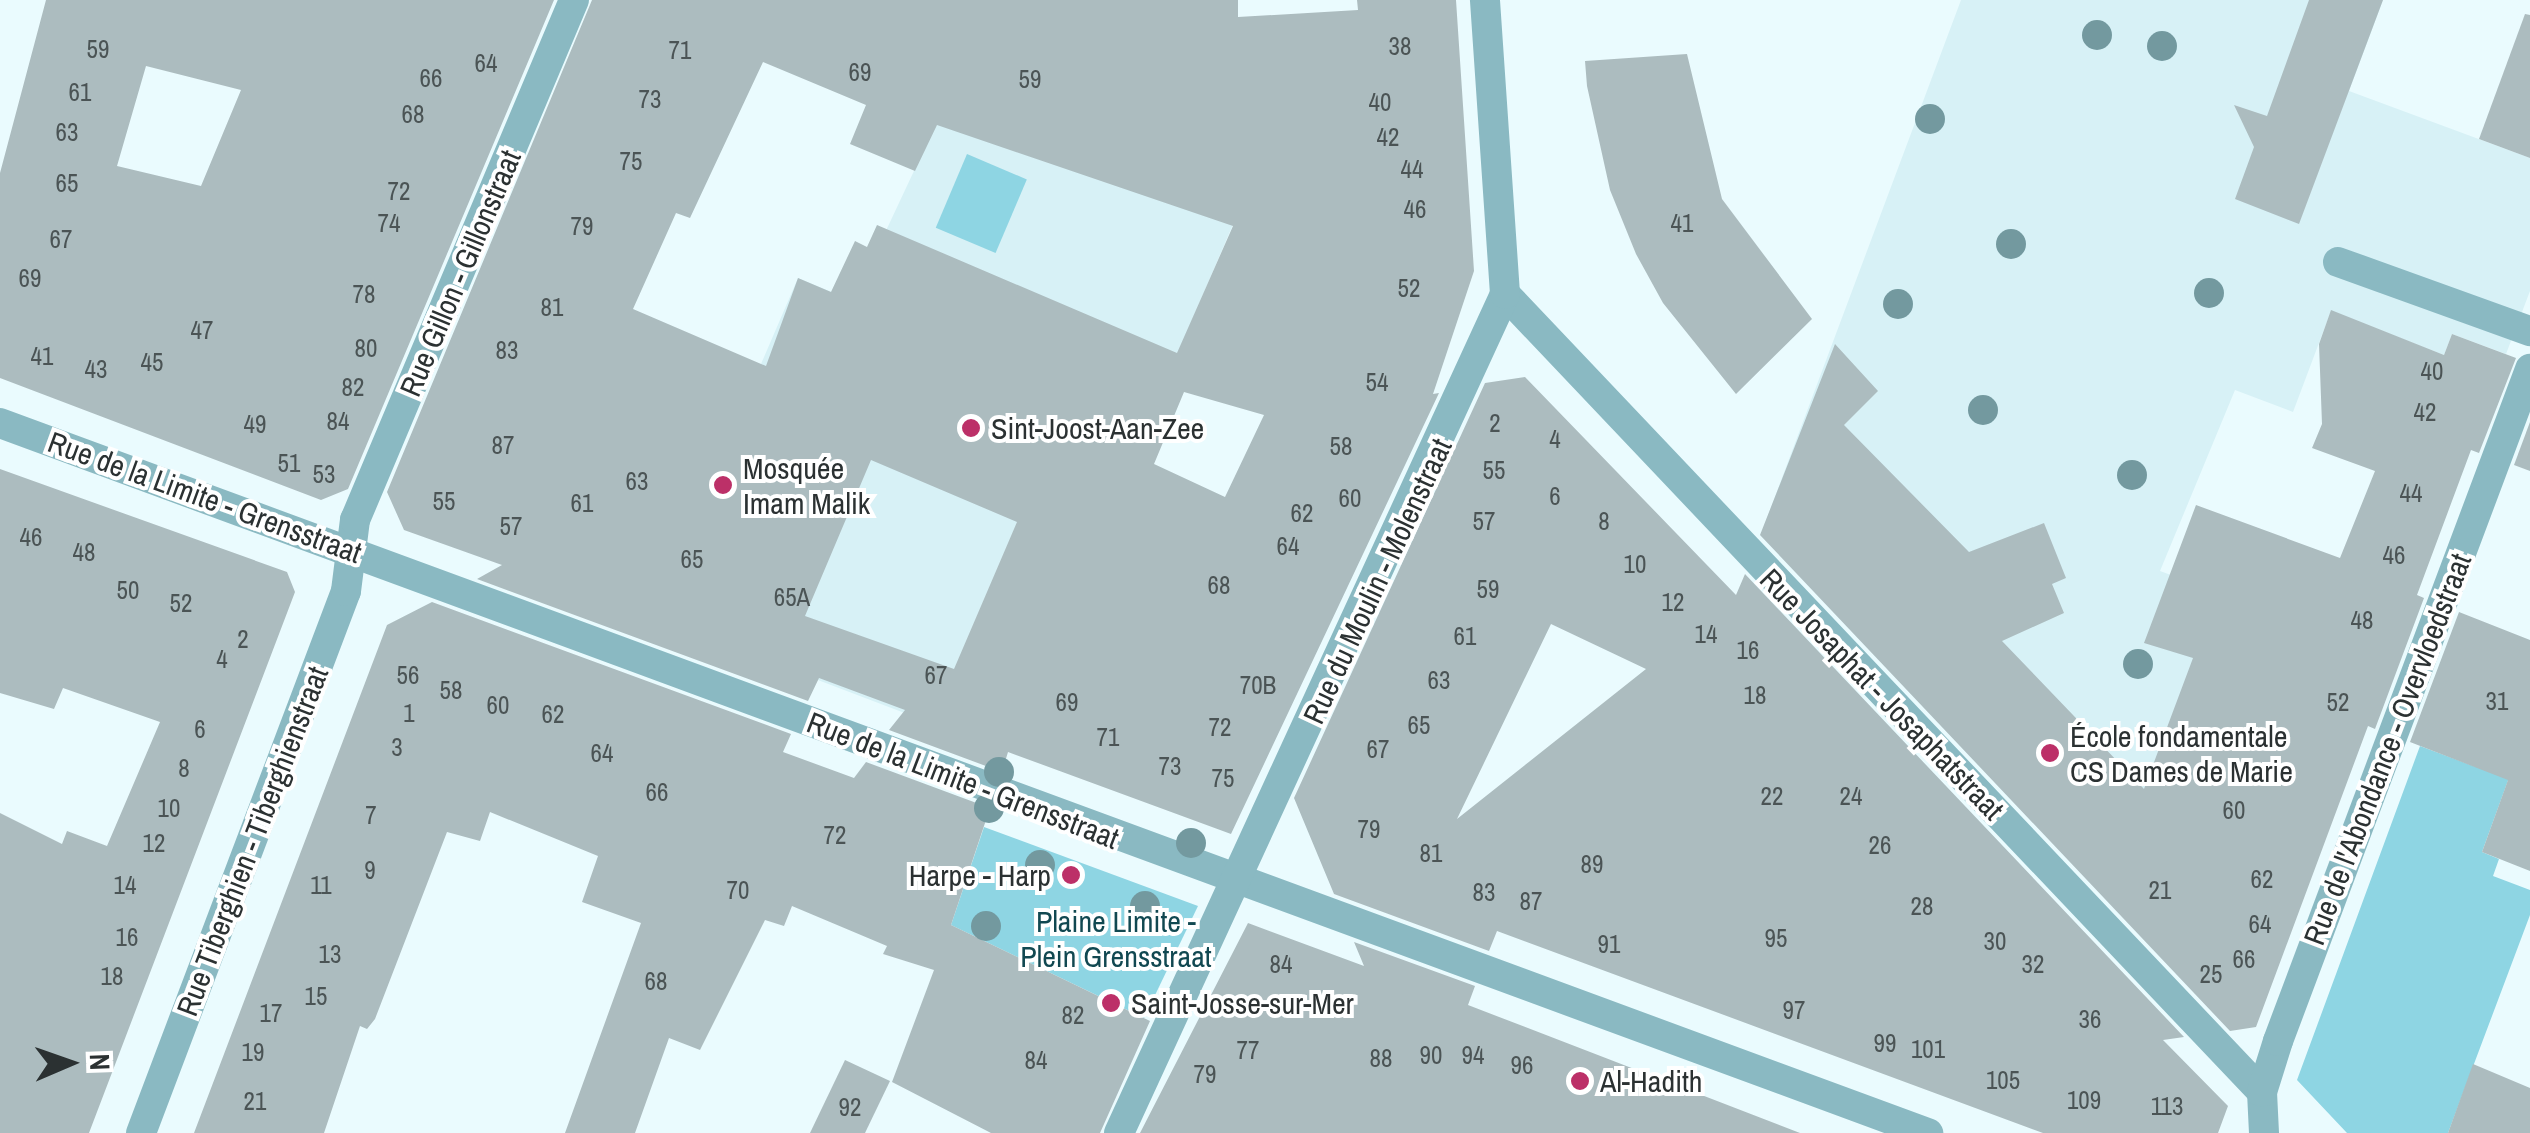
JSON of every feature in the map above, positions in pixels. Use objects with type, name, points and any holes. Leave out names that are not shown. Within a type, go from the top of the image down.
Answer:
[{"type":"street","name":"Rue Gillon - Gillonstraat","points":[[349,546],[574,0]]},
{"type":"street","name":"Rue du Moulin - Molenstraat","points":[[1119,1133],[1238,882],[1505,294],[1485,0]]},
{"type":"street","points":[[2338,262],[2530,332]]},
{"type":"street","name":"Rue Josaphat - Josaphatstraat","points":[[1505,294],[2262,1092]]},
{"type":"street","name":"Rue de l'Abondance - Overvloedstraat","points":[[2264,1133],[2262,1092],[2530,369]]},
{"type":"street","name":"Rue de la Limite - Grensstraat","points":[[0,423],[349,546],[404,573],[1928,1133]]},
{"type":"street","name":"Rue Tiberghien - Tiberghienstraat","points":[[141,1133],[346,591],[349,546]]},
{"type":"shaded area","points":[[1961,0],[2383,0],[2349,91],[2530,158],[2530,291],[2506,354],[2452,334],[2444,355],[2331,311],[2293,412],[2235,390],[2160,571],[2242,601],[2167,813],[1966,735],[1764,526]]},
{"type":"shaded area","name":"Sint-Joost-Aan-Zee","points":[[936,124],[1249,187],[1178,353],[965,736],[752,655],[761,364],[798,278],[853,301]]},
{"type":"green space","points":[[967,154],[1027,179],[996,253],[936,228]]},
{"type":"green space","points":[[2420,746],[2476,767],[2518,753],[2482,852],[2499,859],[2493,876],[2530,890],[2530,915],[2448,1133],[2347,1133],[2297,1080]]},
{"type":"green space","name":"Plaine Limite - Plein Grensstraat","points":[[984,827],[1198,906],[1144,1018],[951,925]]},
{"type":"building","points":[[46,0],[554,0],[348,489],[321,500],[0,378],[0,173]],"holes":[[[146,66],[241,90],[201,186],[117,166]]]},
{"type":"building","points":[[592,0],[1238,0],[1238,17],[1358,10],[1357,0],[1456,0],[1474,271],[1433,394],[1439,393],[1231,834],[1008,752],[1002,772],[889,730],[905,710],[819,678],[808,701],[477,579],[502,565],[404,530],[387,492]],"holes":[[[763,62],[866,105],[850,144],[915,171],[937,125],[1233,226],[1177,353],[877,225],[867,247],[855,241],[831,292],[798,278],[766,366],[633,309],[676,213],[690,218]],[[1184,392],[1264,415],[1225,497],[1154,464]],[[871,460],[1017,522],[954,669],[805,616]]]},
{"type":"building","points":[[2309,0],[2383,0],[2299,224],[2235,199],[2254,147],[2234,105],[2267,116]]},
{"type":"building","points":[[2525,14],[2530,15],[2530,158],[2479,139]]},
{"type":"building","points":[[1687,54],[1722,199],[1812,319],[1736,394],[1663,303],[1636,254],[1610,190],[1587,86],[1585,61]]},
{"type":"building","points":[[2331,310],[2444,355],[2452,334],[2516,358],[2479,453],[2471,450],[2417,595],[2424,598],[2375,729],[2368,726],[2256,1027],[2230,1031],[1760,535],[1835,344],[1878,391],[1844,425],[1969,552],[2044,523],[2066,578],[2052,584],[2064,613],[2002,641],[2144,789],[2193,658],[2144,643],[2196,505],[2340,558],[2375,471],[2312,448],[2322,424],[2319,344]]},
{"type":"building","points":[[1525,377],[1736,595],[1745,574],[2184,1037],[2163,1040],[2228,1106],[2218,1133],[2043,1133],[1497,931],[1489,951],[1334,894],[1294,798],[1485,383]],"holes":[[[1551,624],[1646,669],[1457,819]]]},
{"type":"building","points":[[2530,422],[2530,471],[2514,465]]},
{"type":"building","points":[[0,469],[287,572],[295,592],[89,1133],[0,1133],[0,813],[62,844],[67,831],[107,846],[160,722],[63,688],[54,709],[0,693]]},
{"type":"building","points":[[432,602],[791,734],[783,752],[854,778],[866,762],[990,808],[951,925],[1150,1021],[1100,1133],[991,1133],[892,1082],[934,970],[883,954],[887,946],[792,906],[784,926],[765,920],[700,1050],[669,1038],[635,1133],[565,1133],[641,923],[582,902],[598,856],[490,812],[480,841],[447,832],[375,1019],[367,1029],[360,1026],[324,1133],[194,1133],[387,625]]},
{"type":"building","points":[[2459,612],[2530,640],[2530,871],[2482,852],[2508,780],[2410,742]]},
{"type":"building","points":[[1248,923],[1364,966],[1354,942],[1475,986],[1468,1005],[1800,1133],[1140,1133]]},
{"type":"building","points":[[845,1060],[890,1081],[865,1133],[810,1133]]},
{"type":"building","points":[[2473,1064],[2530,1088],[2530,1133],[2448,1133]]},
{"type":"place","name":"Sint-Joost-Aan-Zee","points":[[971,428]]},
{"type":"place","name":"Mosquée Imam Malik","points":[[723,485]]},
{"type":"place","name":"École fondamentale CS Dames de Marie","points":[[2050,753]]},
{"type":"place","name":"Harpe - Harp","points":[[1071,875]]},
{"type":"place","name":"Saint-Josse-sur-Mer","points":[[1111,1003]]},
{"type":"place","name":"Al-Hadith","points":[[1580,1081]]}]
